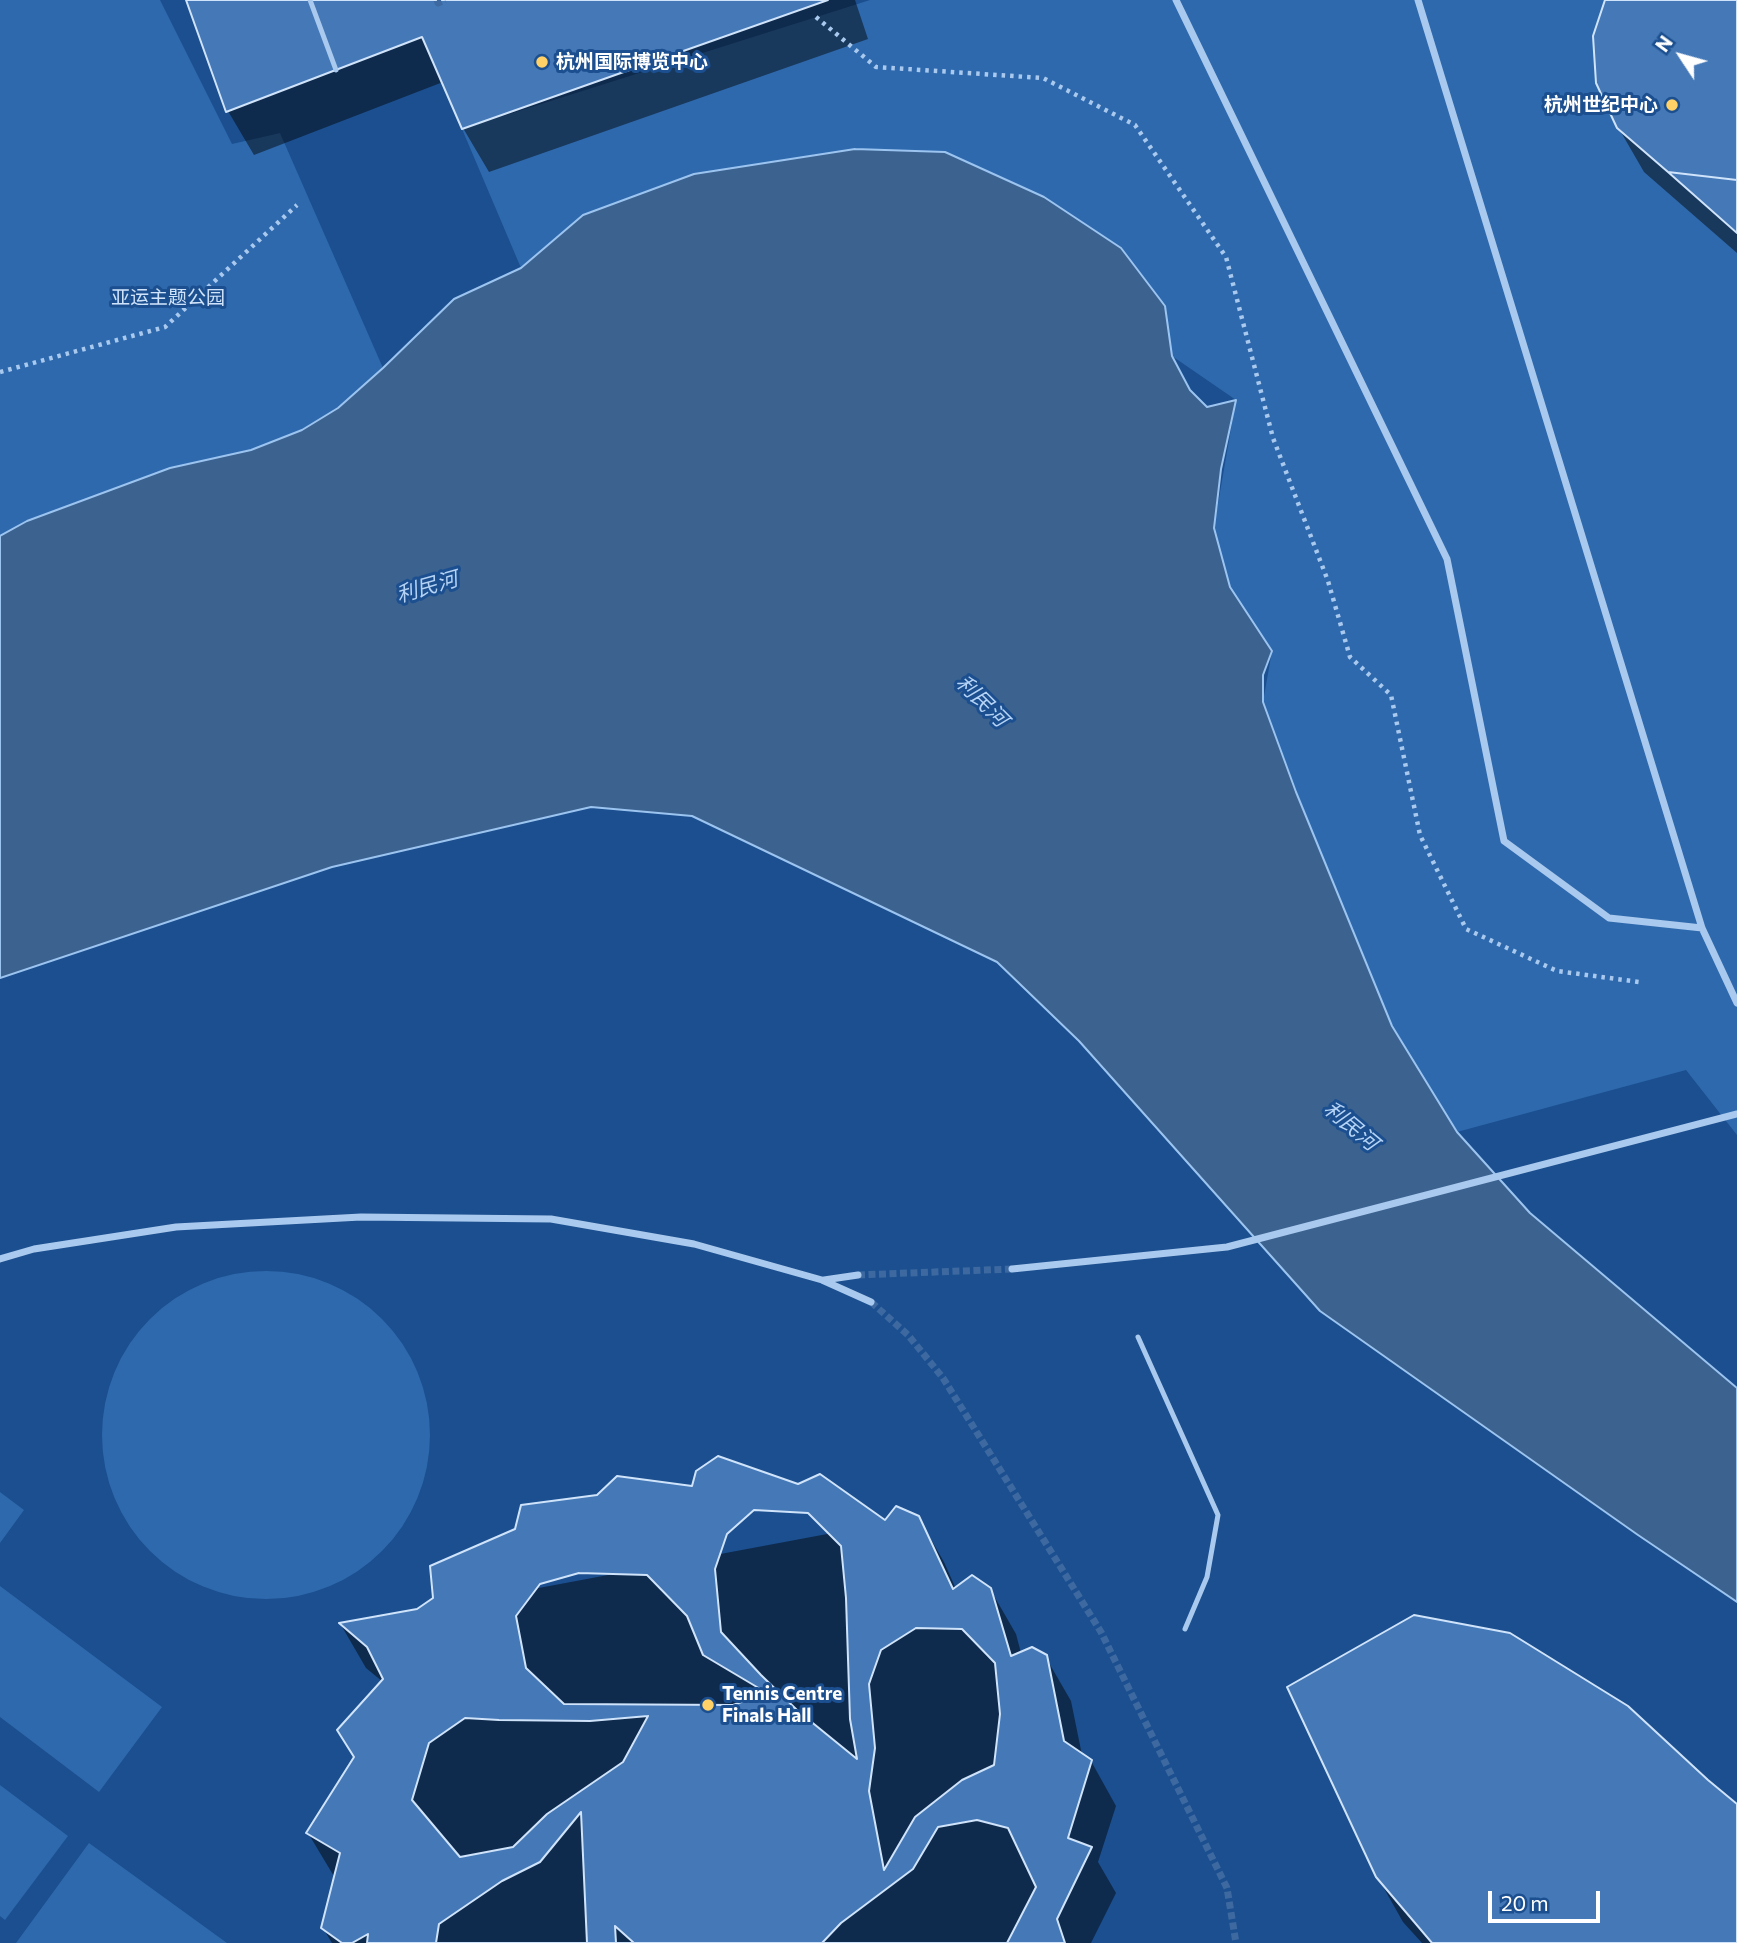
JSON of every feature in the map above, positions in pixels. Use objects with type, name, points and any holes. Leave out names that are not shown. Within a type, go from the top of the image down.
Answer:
[{"type":"street","points":[[1176,0],[1447,559],[1504,841],[1609,918],[1702,928]]},
{"type":"street","points":[[1418,0],[1702,928],[1737,1003]]},
{"type":"street","points":[[1012,1269],[1227,1247],[1737,1114]]},
{"type":"street","points":[[0,1259],[34,1249],[176,1227],[361,1217],[551,1219],[694,1244],[822,1280],[871,1302]]},
{"type":"street","points":[[822,1280],[858,1275]]},
{"type":"lane","points":[[310,0],[336,70]]},
{"type":"lane","points":[[1139,1337],[1217,1516],[1207,1577],[1185,1629]]},
{"type":"path","points":[[816,17],[876,67],[1043,78],[1135,125],[1226,257],[1273,438],[1328,580],[1350,657],[1391,695],[1420,835],[1466,929],[1557,971],[1639,982]]},
{"type":"path","points":[[0,372],[166,327],[297,205]]},
{"type":"green space","name":"亚运主题公园","points":[[0,0],[160,0],[232,144],[280,133],[383,368],[338,408],[302,430],[251,450],[170,468],[27,521],[0,536]]},
{"type":"green space","name":"杭州世纪中心","points":[[870,0],[1737,0],[1737,1135],[1686,1070],[1457,1132],[1392,1026],[1309,824],[1263,702],[1272,651],[1230,587],[1214,527],[1236,400],[1172,356],[1165,305],[855,149],[694,174],[583,215],[521,268],[462,129]]},
{"type":"green space","points":[[266,1271],[298,1275],[329,1284],[357,1299],[382,1319],[402,1344],[417,1372],[426,1403],[430,1435],[426,1467],[417,1498],[402,1526],[382,1551],[357,1571],[329,1586],[298,1595],[266,1599],[234,1595],[203,1586],[175,1571],[150,1551],[130,1526],[115,1498],[106,1467],[102,1435],[106,1403],[115,1372],[130,1344],[150,1319],[175,1299],[203,1284],[234,1275]]},
{"type":"green space","points":[[0,1492],[24,1510],[0,1543]]},
{"type":"green space","points":[[0,1586],[162,1707],[99,1792],[0,1717]]},
{"type":"green space","points":[[0,1785],[68,1836],[5,1920],[0,1916]]},
{"type":"green space","points":[[89,1843],[227,1943],[16,1943]]},
{"type":"water","name":"利民河","points":[[855,149],[945,152],[1044,197],[1121,248],[1165,306],[1172,356],[1190,390],[1207,407],[1236,400],[1221,469],[1214,528],[1230,587],[1272,651],[1263,675],[1263,702],[1296,792],[1392,1026],[1457,1132],[1530,1213],[1737,1388],[1737,1602],[1320,1311],[1079,1041],[997,962],[692,816],[591,807],[332,867],[0,978],[0,536],[27,521],[170,468],[251,450],[302,430],[338,408],[454,299],[521,268],[583,215],[694,174]]},
{"type":"building","name":"杭州国际博览中心","points":[[186,0],[828,0],[462,129],[422,37],[226,112]]},
{"type":"building","name":"杭州世纪中心","points":[[1605,0],[1737,0],[1737,180],[1668,172],[1617,128],[1596,83],[1593,36]]},
{"type":"building","points":[[1668,172],[1737,180],[1737,233]]},
{"type":"building","name":"Tennis Centre Finals Hall","points":[[718,1456],[798,1484],[820,1474],[885,1520],[896,1506],[919,1516],[953,1589],[972,1575],[991,1588],[1011,1656],[1032,1647],[1047,1655],[1064,1741],[1092,1760],[1068,1838],[1092,1847],[1057,1919],[1065,1943],[367,1943],[368,1934],[352,1943],[342,1943],[321,1928],[340,1853],[306,1833],[354,1757],[337,1730],[383,1679],[367,1647],[339,1623],[417,1609],[433,1598],[430,1566],[515,1529],[521,1505],[597,1495],[617,1476],[692,1486],[696,1471]]},
{"type":"building","points":[[754,1510],[808,1513],[841,1546],[846,1598],[850,1719],[857,1759],[798,1711],[721,1632],[715,1569],[727,1534]]},
{"type":"building","points":[[579,1573],[647,1575],[687,1616],[703,1655],[767,1693],[733,1705],[564,1704],[526,1668],[516,1616],[540,1584]]},
{"type":"building","points":[[1414,1615],[1510,1633],[1628,1706],[1737,1804],[1737,1943],[1432,1943],[1376,1877],[1287,1687]]},
{"type":"building","points":[[916,1628],[962,1629],[995,1663],[1000,1714],[994,1765],[962,1780],[915,1817],[884,1870],[869,1791],[875,1748],[869,1684],[881,1650]]},
{"type":"building","points":[[648,1716],[623,1762],[547,1814],[513,1847],[460,1857],[412,1800],[429,1743],[465,1718],[590,1721]]},
{"type":"building","points":[[581,1812],[587,1943],[436,1943],[439,1924],[502,1881],[540,1862]]},
{"type":"building","points":[[977,1820],[1008,1828],[1036,1887],[1007,1943],[822,1943],[841,1923],[913,1869],[938,1827]]},
{"type":"building","points":[[615,1926],[634,1943],[616,1943]]},
{"type":"tunnel","points":[[437,0],[438,3],[445,0]]},
{"type":"tunnel","points":[[858,1275],[1012,1269]]},
{"type":"tunnel","points":[[871,1302],[908,1335],[943,1378],[1101,1632],[1227,1888],[1236,1943]]},
{"type":"place","name":"杭州国际博览中心","points":[[542,62]]},
{"type":"place","name":"杭州世纪中心","points":[[1672,105]]},
{"type":"place","name":"Tennis Centre Finals Hall","points":[[708,1705]]}]
